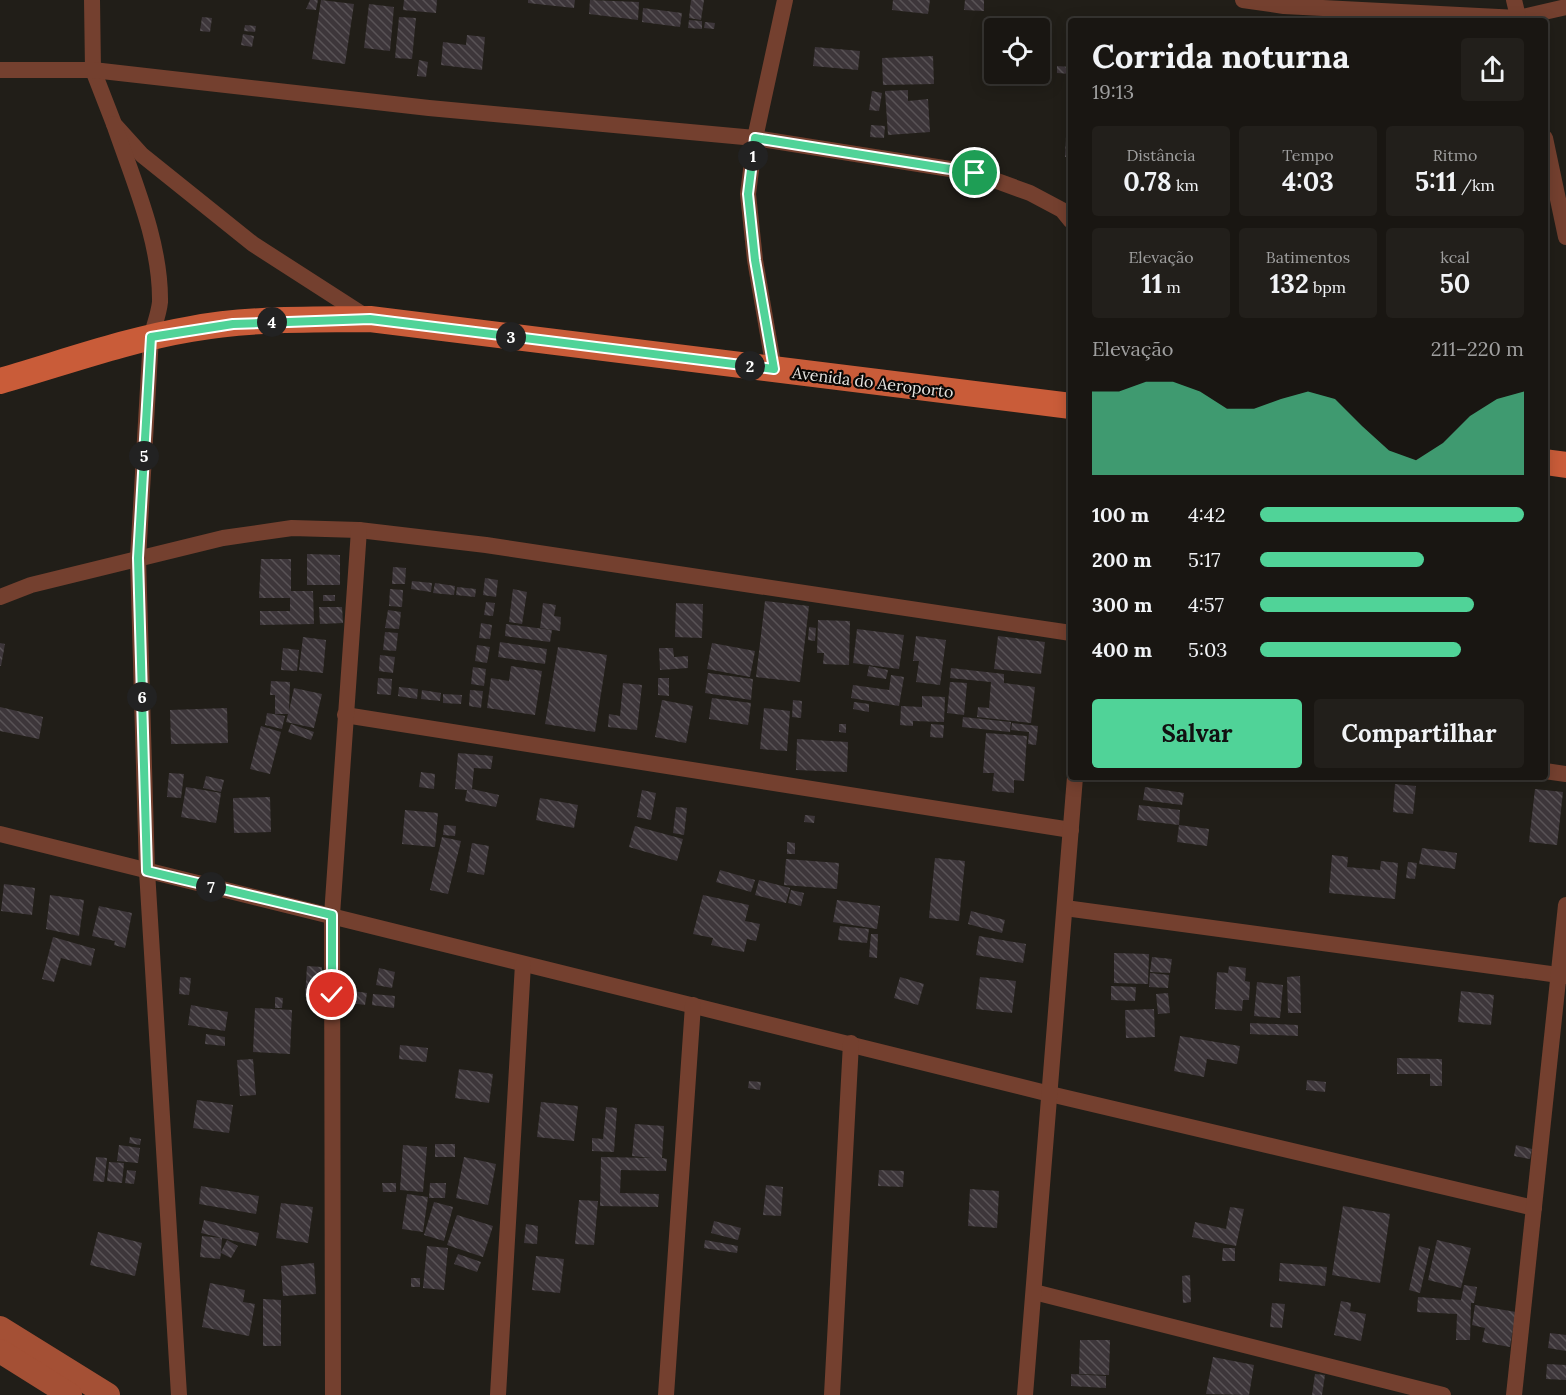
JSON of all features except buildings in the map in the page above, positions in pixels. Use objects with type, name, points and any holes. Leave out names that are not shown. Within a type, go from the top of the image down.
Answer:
[{"type":"main road","name":"Avenida do Aeroporto","points":[[0,381],[151,337],[233,324],[370,319],[1068,406]]},
{"type":"main road","points":[[1548,462],[1566,465]]},
{"type":"street","points":[[92,0],[93,70],[144,212],[159,273],[160,304],[151,337],[138,558],[147,871],[179,1395]]},
{"type":"street","points":[[774,369],[755,260],[748,194],[755,138],[785,0]]},
{"type":"street","points":[[1243,0],[1285,9],[1476,18]]},
{"type":"street","points":[[1514,0],[1518,18]]},
{"type":"street","points":[[1526,18],[1566,8]]},
{"type":"street","points":[[0,70],[93,70],[429,108],[755,138],[975,173],[1030,192],[1062,210],[1068,217]]},
{"type":"street","points":[[114,124],[142,155],[253,244],[370,319]]},
{"type":"street","points":[[1548,152],[1566,237]]},
{"type":"street","points":[[0,597],[31,585],[223,538],[292,528],[359,530],[486,545],[1068,633]]},
{"type":"street","points":[[333,1395],[332,915],[359,530]]},
{"type":"street","points":[[345,715],[1071,830]]},
{"type":"street","points":[[1548,771],[1566,774]]},
{"type":"street","points":[[1025,1395],[1076,780]]},
{"type":"street","points":[[0,834],[1050,1094],[1534,1208]]},
{"type":"street","points":[[1514,1395],[1562,975],[1566,905]]},
{"type":"street","points":[[1065,908],[1562,975]]},
{"type":"street","points":[[498,1395],[523,964]]},
{"type":"street","points":[[666,1395],[693,1005]]},
{"type":"street","points":[[832,1395],[851,1043]]},
{"type":"street","points":[[1034,1292],[1443,1395]]},
{"type":"street","points":[[0,1328],[108,1395]]},
{"type":"street","points":[[0,1351],[70,1395]]},
{"type":"route","points":[[332,995],[332,915],[147,871],[138,558],[151,337],[192,328],[233,324],[370,319],[774,369],[755,260],[748,194],[755,138],[975,173]]}]
